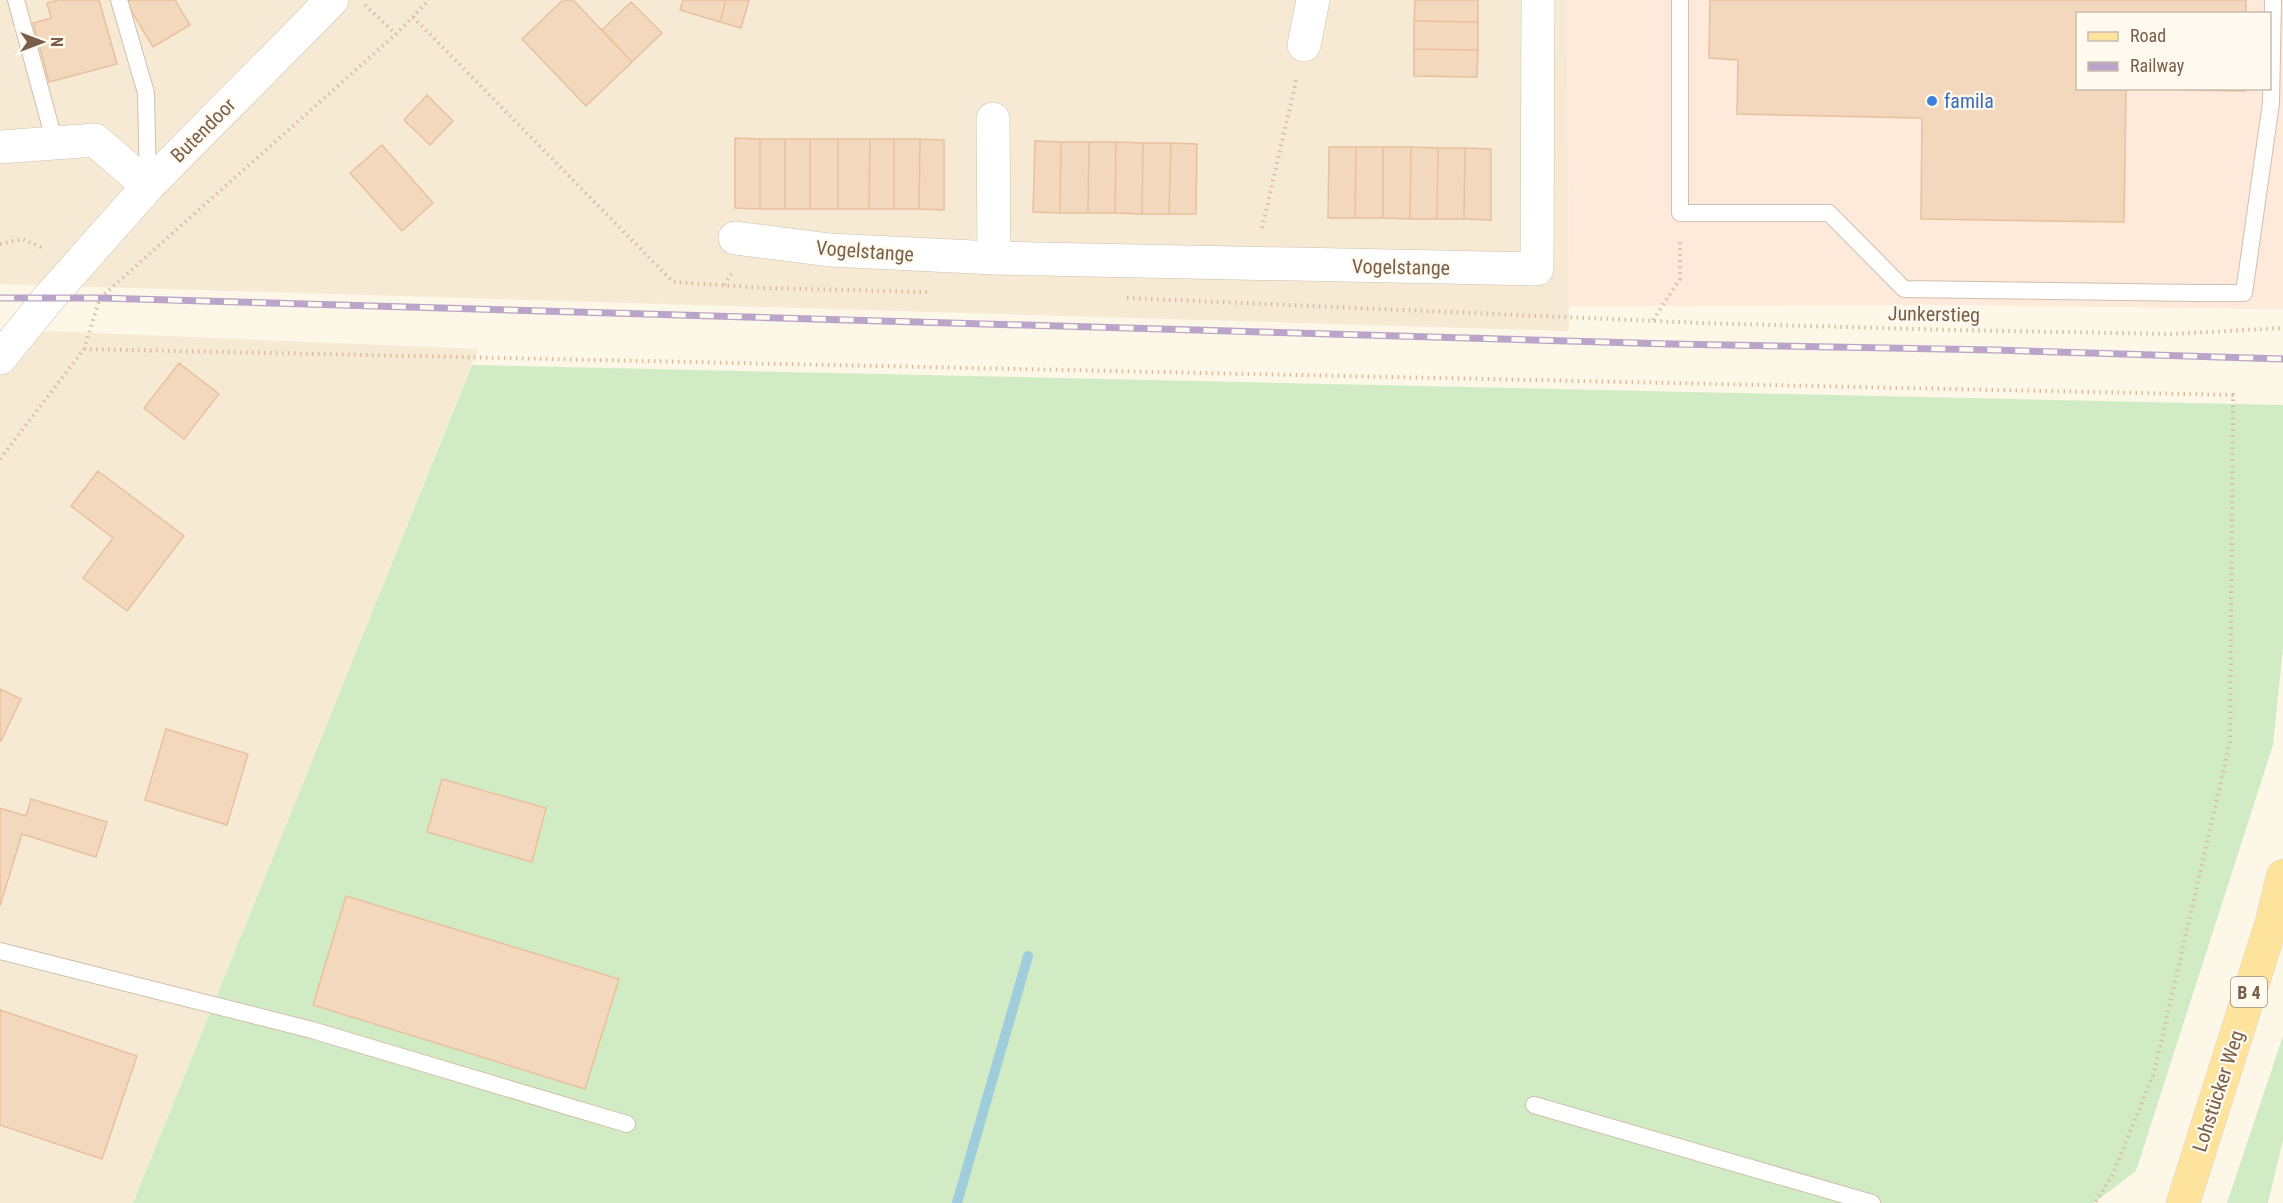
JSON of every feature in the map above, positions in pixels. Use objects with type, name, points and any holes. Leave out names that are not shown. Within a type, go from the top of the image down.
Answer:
[{"type":"main road","name":"Lohstücker Weg","points":[[2183,1203],[2272,922],[2283,876]]},
{"type":"street","name":"Butendoor","points":[[0,358],[48,298],[148,186],[332,0]]},
{"type":"street","points":[[1304,45],[1313,0]]},
{"type":"street","name":"Vogelstange","points":[[735,238],[830,250],[994,258],[1537,269],[1538,0]]},
{"type":"street","points":[[993,119],[994,258]]},
{"type":"street","points":[[0,147],[95,140],[148,186]]},
{"type":"lane","points":[[16,0],[55,143]]},
{"type":"lane","points":[[118,0],[146,93],[148,186]]},
{"type":"lane","points":[[1680,0],[1680,213],[1829,213],[1904,289],[2244,293],[2271,103],[2273,0]]},
{"type":"lane","points":[[0,951],[134,987],[312,1030],[627,1124]]},
{"type":"lane","points":[[1534,1105],[1872,1203]]},
{"type":"path","points":[[360,0],[396,34]]},
{"type":"path","points":[[0,459],[84,349],[100,298],[396,34],[429,0]]},
{"type":"path","points":[[1254,264],[1304,45]]},
{"type":"path","points":[[1653,320],[1680,279],[1680,213]]},
{"type":"path","points":[[0,244],[22,239],[79,265]]},
{"type":"path","name":"Junkerstieg","points":[[1584,318],[1952,330],[2172,334],[2283,328]]},
{"type":"path","points":[[84,349],[2233,395],[2230,742],[2154,1073],[2112,1176],[2095,1203]]},
{"type":"shaded area","points":[[0,0],[1567,0],[1569,331],[0,284]]},
{"type":"shaded area","points":[[1567,0],[2283,0],[2283,309],[1960,305],[1569,306]]},
{"type":"shaded area","points":[[0,329],[478,349],[133,1203],[0,1203]]},
{"type":"green space","points":[[472,365],[2283,405],[2283,648],[2273,745],[2136,1171],[2094,1203],[133,1203]]},
{"type":"green space","points":[[2283,1036],[2283,1140],[2268,1203],[2227,1203]]},
{"type":"building","points":[[59,0],[99,0],[117,64],[49,82],[33,23],[51,18],[47,3]]},
{"type":"building","points":[[130,0],[175,0],[190,25],[153,47],[126,2]]},
{"type":"building","points":[[563,0],[573,0],[632,62],[586,106],[522,39]]},
{"type":"building","points":[[683,0],[726,0],[720,22],[680,10]]},
{"type":"building","points":[[726,0],[749,0],[741,28],[720,22]]},
{"type":"building","points":[[1415,0],[1478,0],[1478,22],[1414,21]]},
{"type":"building","name":"famila","points":[[1710,0],[2246,0],[2246,12],[2076,12],[2076,90],[2126,90],[2124,222],[1921,219],[1922,118],[1737,114],[1738,60],[1709,58]]},
{"type":"building","points":[[631,2],[662,33],[632,62],[602,30]]},
{"type":"building","points":[[1414,21],[1478,22],[1478,50],[1414,49]]},
{"type":"building","points":[[1414,49],[1478,50],[1477,77],[1414,76]]},
{"type":"building","points":[[2183,90],[2245,90],[2245,91]]},
{"type":"building","points":[[427,95],[453,121],[430,145],[404,120]]},
{"type":"building","points":[[735,138],[760,139],[760,209],[735,208]]},
{"type":"building","points":[[760,139],[785,139],[785,209],[760,209]]},
{"type":"building","points":[[785,139],[810,139],[810,209],[785,209]]},
{"type":"building","points":[[810,139],[838,139],[838,209],[810,209]]},
{"type":"building","points":[[838,139],[870,139],[869,209],[838,209]]},
{"type":"building","points":[[870,139],[894,139],[894,209],[869,209]]},
{"type":"building","points":[[894,139],[920,139],[919,209],[894,209]]},
{"type":"building","points":[[920,139],[944,140],[944,210],[919,209]]},
{"type":"building","points":[[1035,141],[1061,142],[1060,213],[1033,212]]},
{"type":"building","points":[[1061,142],[1089,142],[1088,213],[1060,213]]},
{"type":"building","points":[[1089,142],[1116,142],[1115,213],[1088,213]]},
{"type":"building","points":[[1116,142],[1143,143],[1142,214],[1115,213]]},
{"type":"building","points":[[1143,143],[1171,143],[1169,214],[1142,214]]},
{"type":"building","points":[[1171,143],[1197,144],[1196,214],[1169,214]]},
{"type":"building","points":[[382,145],[433,203],[402,231],[350,173]]},
{"type":"building","points":[[1329,147],[1356,147],[1355,218],[1328,218]]},
{"type":"building","points":[[1356,147],[1383,147],[1383,218],[1355,218]]},
{"type":"building","points":[[1383,147],[1411,147],[1410,219],[1383,218]]},
{"type":"building","points":[[1411,147],[1438,148],[1437,219],[1410,219]]},
{"type":"building","points":[[1438,148],[1465,148],[1464,219],[1437,219]]},
{"type":"building","points":[[1465,148],[1491,149],[1491,220],[1464,219]]},
{"type":"building","points":[[179,363],[219,394],[184,439],[144,408]]},
{"type":"building","points":[[98,471],[184,536],[127,611],[83,578],[113,538],[71,506]]},
{"type":"building","points":[[0,689],[21,699],[1,741],[0,741]]},
{"type":"building","points":[[166,729],[248,754],[227,825],[145,800]]},
{"type":"building","points":[[442,779],[546,808],[532,862],[427,832]]},
{"type":"building","points":[[31,799],[107,822],[96,857],[22,834],[0,906],[0,808],[26,816]]},
{"type":"building","points":[[346,896],[619,979],[585,1089],[313,1005]]},
{"type":"building","points":[[0,1010],[137,1056],[102,1159],[0,1125]]},
{"type":"waterway","points":[[957,1203],[1028,956]]},
{"type":"railway","points":[[0,298],[100,298],[1671,344],[1995,350],[2283,359]]},
{"type":"place","name":"famila","points":[[1932,101]]}]
